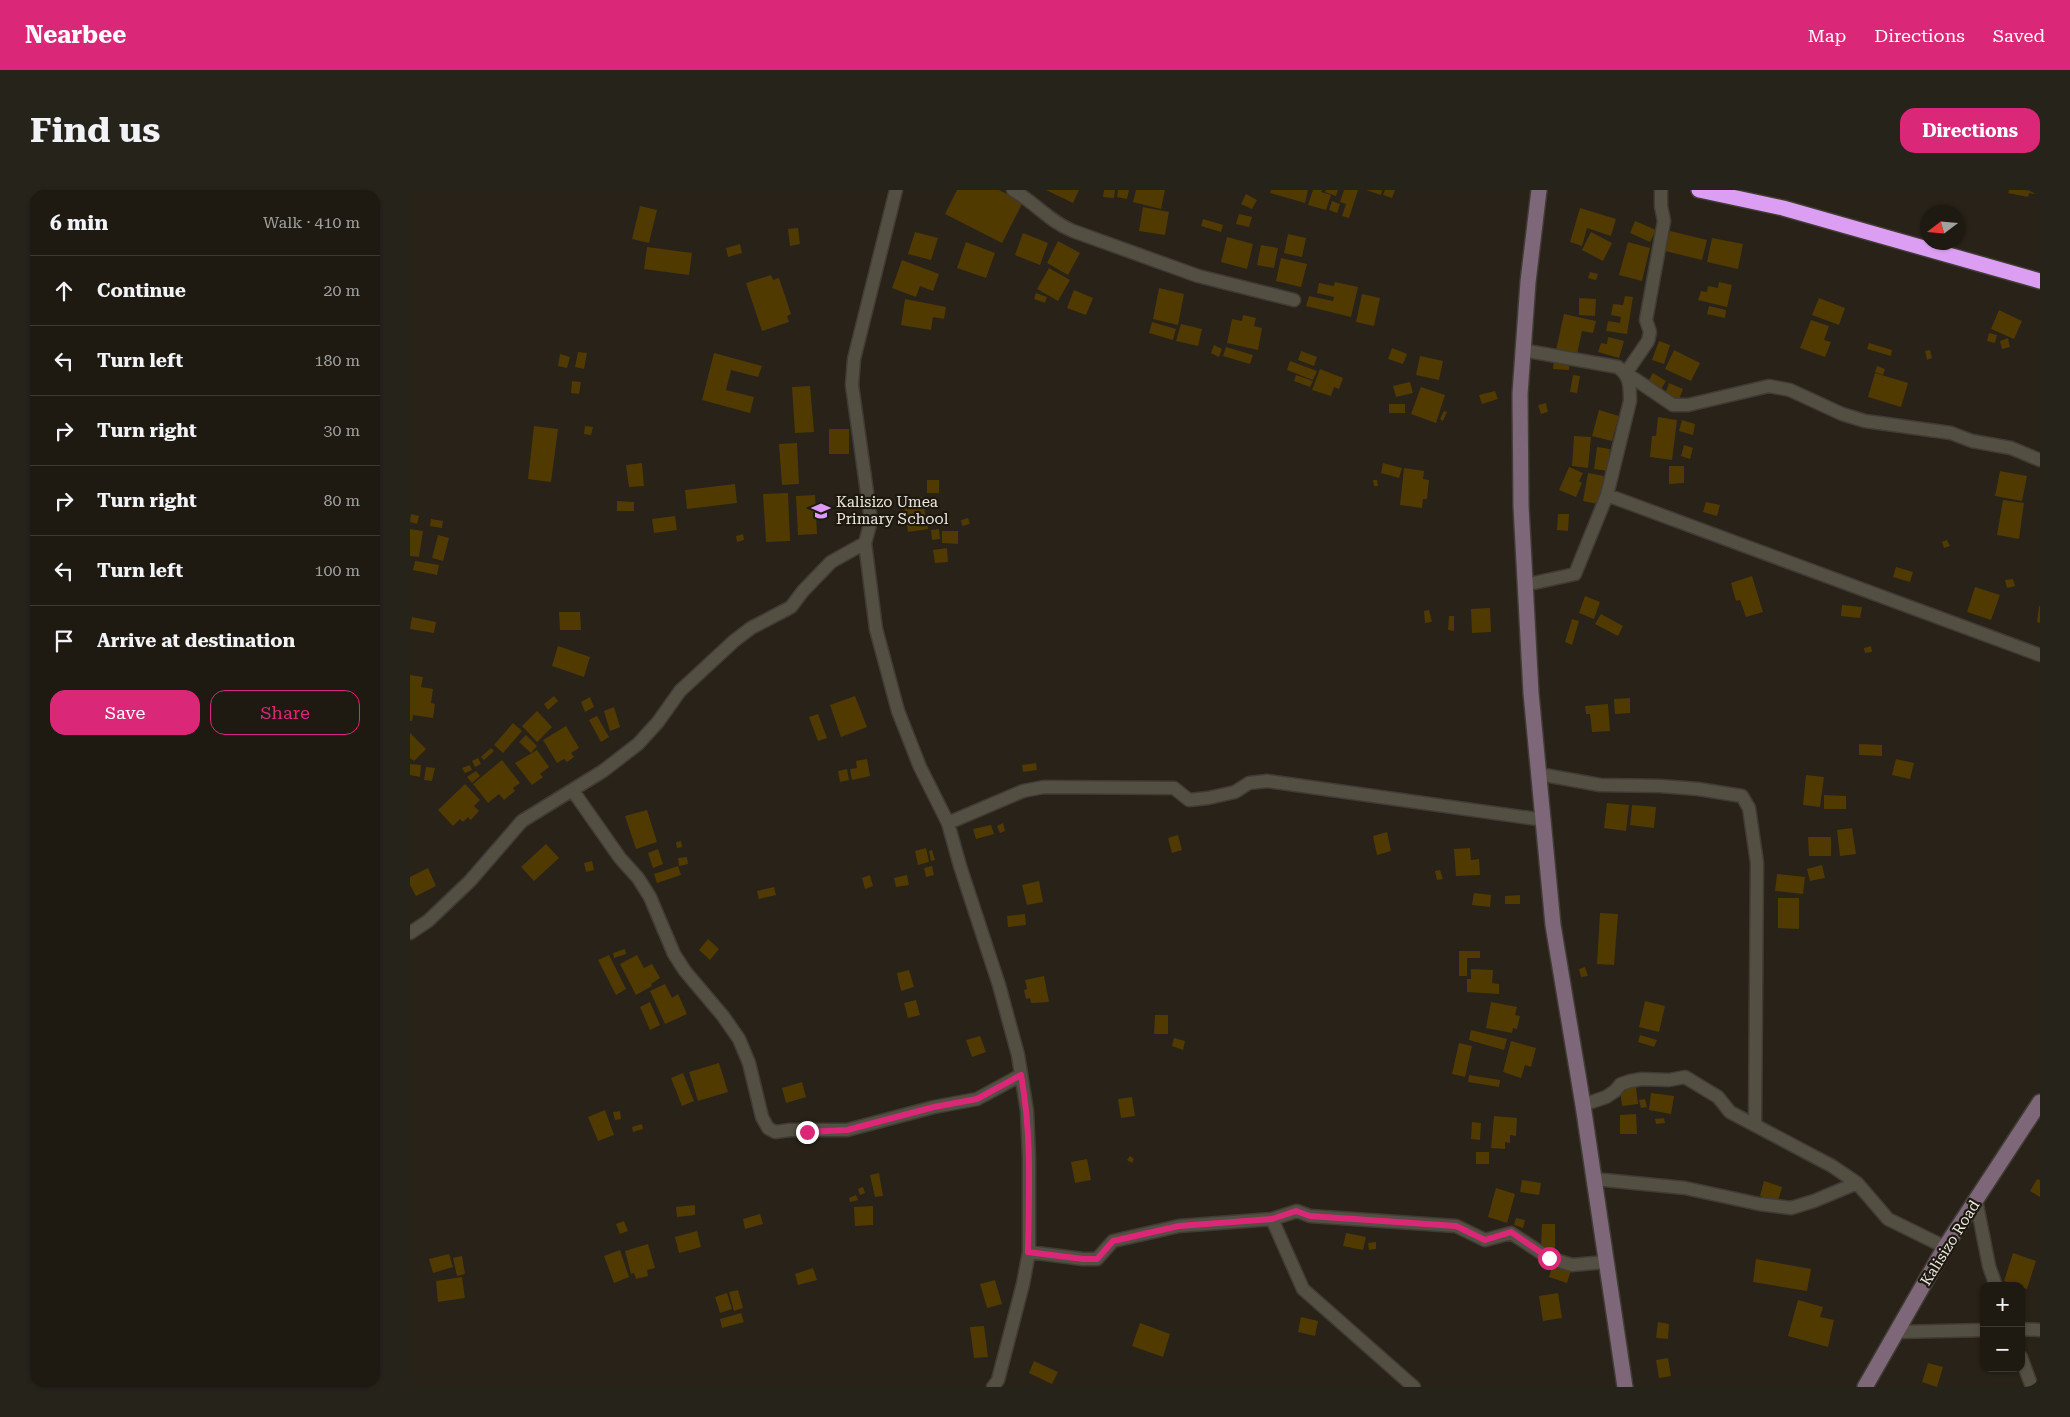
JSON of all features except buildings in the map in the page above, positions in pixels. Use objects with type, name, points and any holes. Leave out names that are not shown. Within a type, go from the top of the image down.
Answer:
[{"type":"highway","points":[[1699,190],[1783,208],[2040,281]]},
{"type":"street","points":[[896,190],[854,359],[852,385],[871,521],[865,543],[876,629],[898,711],[920,767],[948,823],[999,985],[1028,1111],[1028,1252],[1023,1284],[1006,1351],[998,1380],[993,1387]]},
{"type":"street","points":[[1013,190],[1026,197],[1063,227],[1073,231],[1198,276],[1294,300]]},
{"type":"street","points":[[1539,190],[1522,350],[1520,450],[1531,692],[1553,925],[1583,1105],[1625,1387]]},
{"type":"street","points":[[1626,373],[1648,341],[1650,332],[1646,320],[1664,221],[1661,206],[1661,190]]},
{"type":"street","points":[[1522,350],[1618,367],[1673,405],[1688,405],[1769,386],[1781,387],[1842,414],[1865,421],[1951,433],[1972,441],[2011,448],[2040,460]]},
{"type":"street","points":[[1525,585],[1575,574],[1607,494],[1630,401],[1630,386],[1626,373]]},
{"type":"street","points":[[1607,494],[2040,655]]},
{"type":"street","points":[[410,933],[428,921],[470,881],[522,821],[573,791],[638,744],[658,722],[680,691],[734,641],[751,628],[791,607],[803,591],[831,562],[865,543]]},
{"type":"street","points":[[1539,774],[1600,785],[1660,786],[1707,790],[1742,796],[1749,808],[1757,863],[1754,1124]]},
{"type":"street","points":[[948,823],[1023,791],[1044,787],[1174,788],[1190,800],[1235,792],[1249,783],[1267,781],[1544,820]]},
{"type":"street","points":[[573,791],[620,858],[638,878],[684,971],[723,1016],[739,1039],[749,1063],[762,1117],[768,1128],[775,1132],[790,1130],[847,1130],[934,1107],[977,1099],[1021,1075]]},
{"type":"street","points":[[1583,1105],[1606,1097],[1621,1084],[1630,1081],[1642,1079],[1669,1080],[1685,1077],[1718,1098],[1730,1112],[1832,1166],[1857,1183],[1888,1219],[1945,1247]]},
{"type":"street","name":"Kalisizo Road","points":[[1865,1387],[1945,1247],[2040,1102]]},
{"type":"street","points":[[1594,1179],[1685,1188],[1759,1204],[1791,1208],[1814,1202],[1857,1183]]},
{"type":"street","points":[[1976,1200],[1989,1266],[1995,1282]]},
{"type":"street","points":[[1028,1252],[1097,1259],[1113,1241],[1179,1226],[1272,1219],[1296,1211],[1310,1216],[1456,1226],[1485,1240],[1511,1232],[1549,1258],[1572,1265],[1606,1262]]},
{"type":"street","points":[[1272,1219],[1302,1289],[1414,1387]]},
{"type":"street","points":[[2025,1329],[2040,1330]]},
{"type":"street","points":[[1897,1332],[1980,1330]]},
{"type":"street","points":[[2025,1368],[2032,1387]]},
{"type":"place","name":"Kalisizo Umea Primary School","points":[[821,511]]},
{"type":"route","points":[[807,1132],[847,1130],[934,1107],[977,1099],[1021,1075],[1028,1111],[1030,1158],[1028,1252],[1097,1259],[1113,1241],[1179,1226],[1272,1219],[1296,1211],[1310,1216],[1456,1226],[1485,1240],[1511,1232],[1549,1258]]}]
